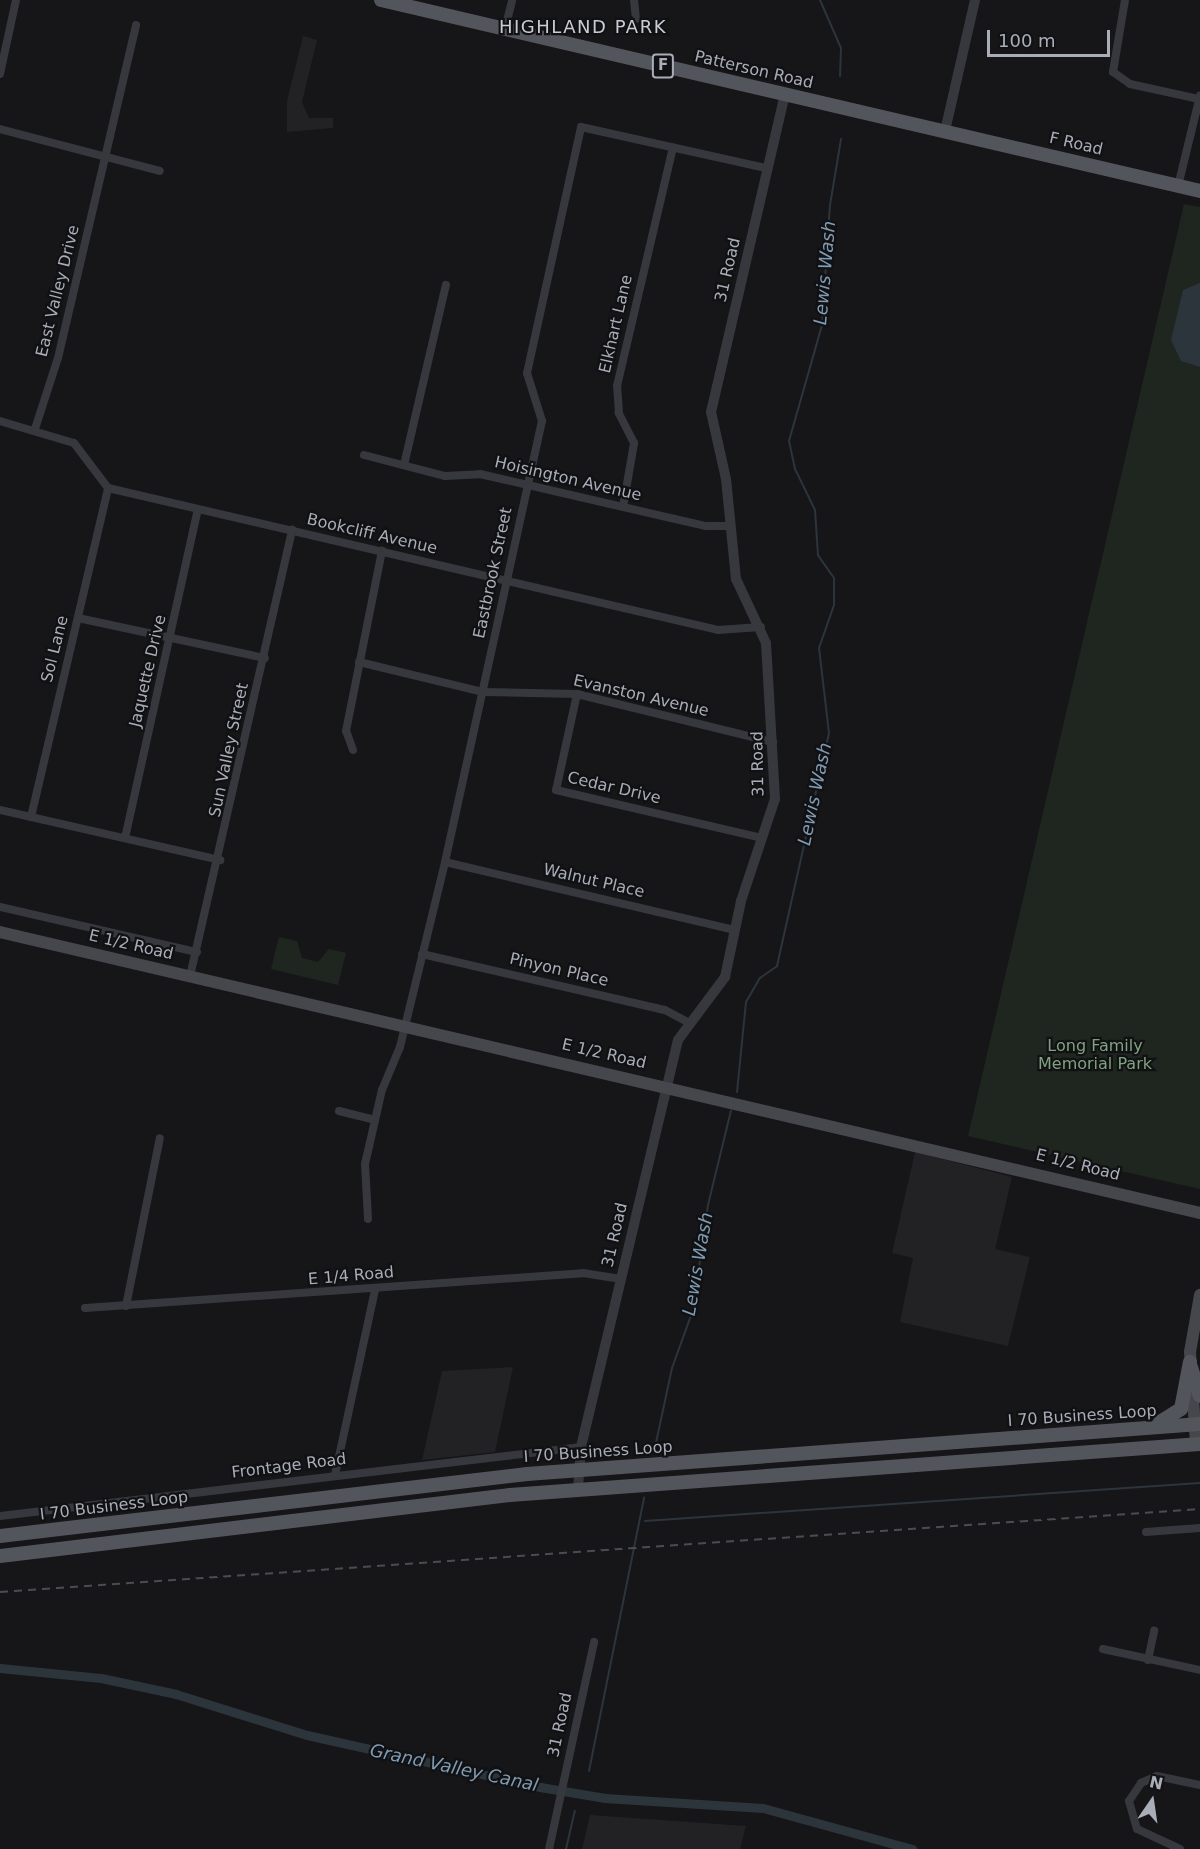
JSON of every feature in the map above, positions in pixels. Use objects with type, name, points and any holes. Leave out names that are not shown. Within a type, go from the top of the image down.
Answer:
[{"type":"main road","name":"Patterson Road","points":[[381,0],[415,4],[506,29],[945,131]]},
{"type":"main road","name":"F Road","points":[[945,131],[1200,190]]},
{"type":"main road","name":"E 1/2 Road","points":[[0,932],[665,1085],[1200,1213]]},
{"type":"main road","points":[[1107,1430],[1174,1416],[1182,1404],[1200,1295]]},
{"type":"main road","points":[[1190,1362],[1200,1396]]},
{"type":"main road","points":[[0,1556],[578,1489],[1198,1444],[1190,1362]]},
{"type":"main road","name":"I 70 Business Loop","points":[[0,1536],[579,1469],[1197,1424]]},
{"type":"street","points":[[0,74],[16,0]]},
{"type":"street","points":[[506,29],[512,0]]},
{"type":"street","points":[[634,0],[636,19]]},
{"type":"street","points":[[945,131],[975,0]]},
{"type":"street","points":[[1125,0],[1113,72],[1130,84],[1199,96],[1178,186]]},
{"type":"street","name":"East Valley Drive","points":[[35,429],[58,358],[136,25]]},
{"type":"street","name":"31 Road","points":[[578,1489],[581,1448],[665,1085],[688,1022],[725,977],[735,930],[775,799],[773,742],[761,627],[736,579],[730,526],[711,412],[785,94]]},
{"type":"street","name":"Eastbrook Street","points":[[368,1219],[365,1164],[375,1120],[405,1026],[445,862],[542,422],[527,373],[581,127],[672,147]]},
{"type":"street","points":[[0,129],[160,171]]},
{"type":"street","points":[[672,147],[766,168]]},
{"type":"street","name":"Elkhart Lane","points":[[623,507],[634,443],[619,413],[617,386],[672,147]]},
{"type":"street","points":[[404,465],[446,285]]},
{"type":"street","points":[[0,420],[74,443],[108,488]]},
{"type":"street","name":"Hoisington Avenue","points":[[364,455],[404,465],[528,485],[623,507],[730,526]]},
{"type":"street","name":"Bookcliff Avenue","points":[[108,488],[718,630],[761,627]]},
{"type":"street","name":"Sol Lane","points":[[31,817],[108,488]]},
{"type":"street","name":"Jaquette Drive","points":[[125,838],[198,510]]},
{"type":"street","name":"Sun Valley Street","points":[[190,976],[220,860],[292,530]]},
{"type":"street","points":[[352,750],[346,731],[382,551]]},
{"type":"street","points":[[78,618],[265,658]]},
{"type":"street","name":"Evanston Avenue","points":[[359,662],[483,692],[577,694],[773,742]]},
{"type":"street","name":"Cedar Drive","points":[[577,694],[556,790],[762,838]]},
{"type":"street","points":[[0,810],[220,860]]},
{"type":"street","name":"Walnut Place","points":[[445,862],[735,930]]},
{"type":"street","points":[[0,907],[197,952]]},
{"type":"street","name":"Pinyon Place","points":[[422,954],[665,1010],[688,1022]]},
{"type":"street","points":[[339,1111],[375,1120]]},
{"type":"street","points":[[126,1306],[160,1138]]},
{"type":"street","name":"E 1/4 Road","points":[[85,1308],[310,1295],[583,1273],[620,1279]]},
{"type":"street","points":[[335,1475],[375,1290]]},
{"type":"street","name":"Frontage Road","points":[[0,1516],[581,1448]]},
{"type":"street","points":[[1146,1532],[1200,1528]]},
{"type":"street","points":[[1148,1660],[1154,1631]]},
{"type":"street","name":"31 Road","points":[[549,1849],[594,1642]]},
{"type":"street","points":[[1103,1648],[1200,1671]]},
{"type":"street","points":[[1180,1849],[1137,1829],[1129,1801],[1141,1783],[1157,1776],[1200,1785]]},
{"type":"shaded area","points":[[303,36],[317,40],[302,102],[309,118],[333,118],[333,128],[287,132],[287,101]]},
{"type":"shaded area","points":[[1200,283],[1200,367],[1181,361],[1171,340],[1183,290]]},
{"type":"shaded area","points":[[915,1152],[1012,1177],[995,1249],[1030,1257],[1008,1346],[900,1322],[913,1258],[892,1253]]},
{"type":"shaded area","points":[[513,1367],[495,1452],[422,1460],[442,1371]]},
{"type":"shaded area","points":[[590,1815],[746,1826],[740,1849],[582,1849]]},
{"type":"green space","name":"Long Family Memorial Park","points":[[1184,204],[1200,207],[1200,1189],[968,1136]]},
{"type":"green space","points":[[279,937],[297,941],[302,958],[318,962],[329,949],[346,953],[338,985],[271,969]]},
{"type":"waterway","name":"Lewis Wash","points":[[820,0],[841,48],[840,76]]},
{"type":"waterway","name":"Lewis Wash","points":[[737,1092],[746,1002],[760,978],[777,966],[829,733],[819,648],[834,605],[834,578],[818,555],[815,510],[795,469],[789,441],[822,325],[830,205],[841,139]]},
{"type":"waterway","name":"Lewis Wash","points":[[654,1452],[672,1368],[693,1310],[708,1205],[731,1111]]},
{"type":"waterway","points":[[645,1521],[1200,1483]]},
{"type":"waterway","name":"Lewis Wash","points":[[589,1771],[644,1497]]},
{"type":"waterway","name":"Grand Valley Canal","points":[[0,1668],[101,1678],[176,1694],[307,1735],[540,1787],[605,1798],[763,1808],[912,1849]]},
{"type":"waterway","name":"Lewis Wash","points":[[566,1849],[575,1811]]},
{"type":"railway","points":[[0,1592],[1200,1509]]},
{"type":"district","name":"HIGHLAND PARK","points":[[583,27]]}]
